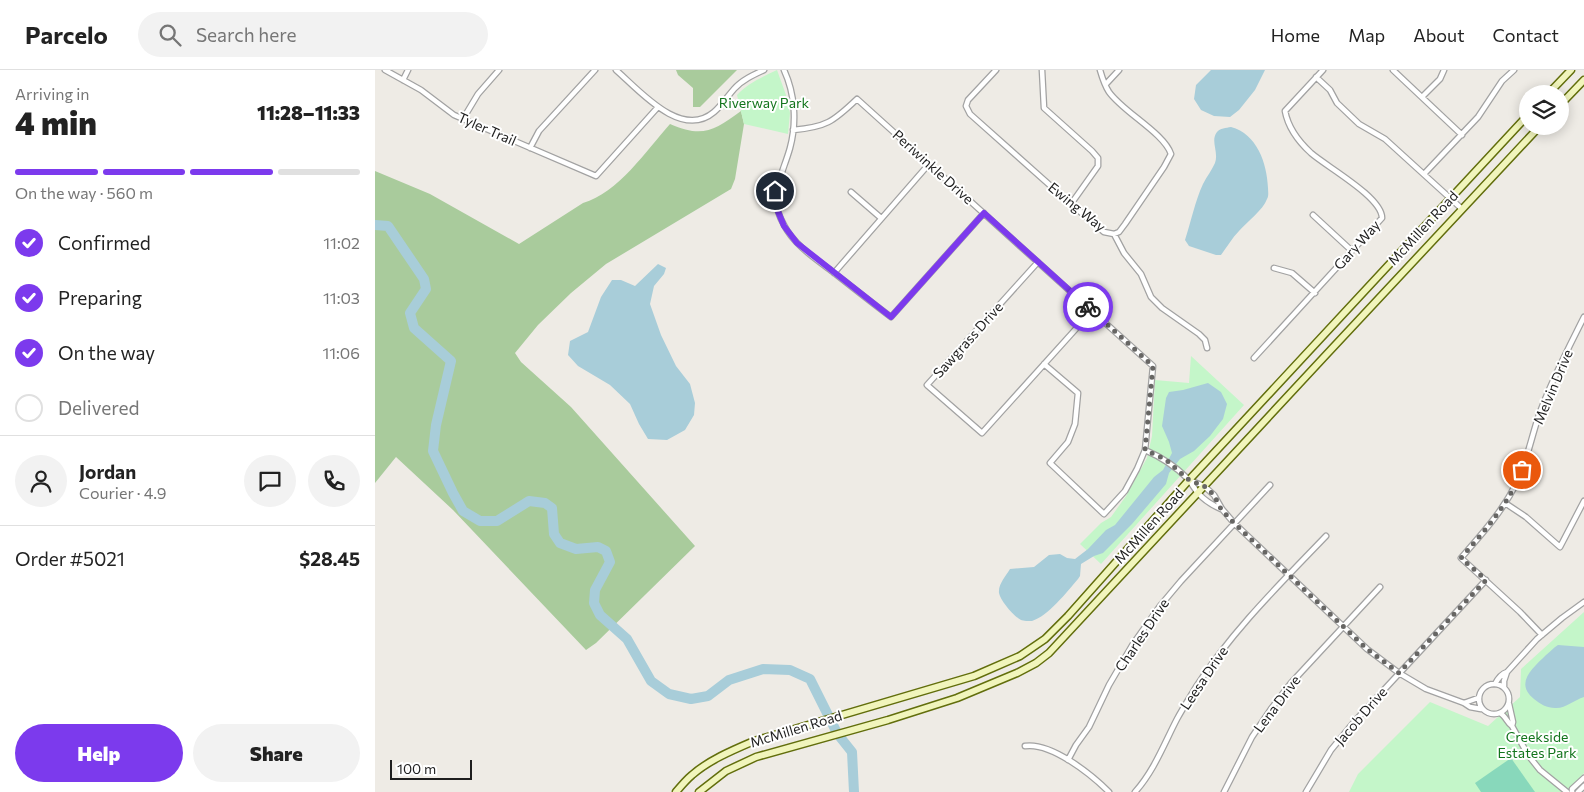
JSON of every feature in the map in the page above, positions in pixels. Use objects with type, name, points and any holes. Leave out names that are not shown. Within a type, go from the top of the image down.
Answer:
[{"type":"main road","points":[[1557,85],[1571,70]]},
{"type":"main road","points":[[1569,96],[1584,80]]},
{"type":"main road","name":"McMillen Road","points":[[675,792],[700,768],[724,754],[754,741],[974,676],[1020,656],[1045,639],[1074,610],[1189,480],[1519,125]]},
{"type":"main road","name":"McMillen Road","points":[[699,792],[726,771],[756,756],[930,707],[1002,680],[1036,663],[1049,653],[1532,135]]},
{"type":"street","name":"Tyler Trail","points":[[385,70],[421,90],[454,115],[596,176],[658,107]]},
{"type":"street","points":[[403,80],[408,70]]},
{"type":"street","points":[[463,119],[477,94],[499,70]]},
{"type":"street","points":[[530,148],[539,131],[595,70]]},
{"type":"street","points":[[616,70],[658,107],[682,120],[699,119],[712,114],[735,88],[746,79],[764,70]]},
{"type":"street","points":[[784,70],[791,88],[794,107],[790,148],[775,191],[777,209],[784,226],[797,243],[891,317],[984,213]]},
{"type":"street","name":"Ewing Way","points":[[996,70],[968,100],[966,106],[970,114],[1104,232],[1114,234],[1119,232],[1125,224],[1171,154],[1168,147],[1109,92],[1100,70]]},
{"type":"street","points":[[1042,70],[1044,108],[1098,158],[1098,166],[1071,204]]},
{"type":"street","points":[[1105,84],[1119,70]]},
{"type":"street","name":"Gary Way","points":[[1254,358],[1382,218],[1381,209],[1349,180],[1310,152],[1287,122],[1285,111],[1323,70]]},
{"type":"street","points":[[1393,70],[1462,135]]},
{"type":"street","points":[[1422,97],[1439,79],[1444,70]]},
{"type":"street","points":[[1424,174],[1478,117],[1502,81],[1514,70]]},
{"type":"street","points":[[1316,77],[1331,90],[1337,103],[1359,124],[1385,139],[1462,209]]},
{"type":"street","name":"Periwinkle Drive","points":[[793,130],[813,129],[827,124],[857,99],[1153,366],[1145,450]]},
{"type":"street","points":[[834,273],[929,164]]},
{"type":"street","points":[[851,192],[881,218]]},
{"type":"street","points":[[1313,216],[1351,251]]},
{"type":"street","points":[[1114,234],[1124,252],[1141,274],[1151,297],[1162,308],[1199,334],[1205,340],[1207,348]]},
{"type":"street","name":"Sawgrass Drive","points":[[1037,262],[927,385],[982,433],[1044,364]]},
{"type":"street","points":[[1274,268],[1292,273],[1315,292]]},
{"type":"street","points":[[1092,311],[1044,364],[1078,393],[1075,424],[1068,442],[1050,463],[1104,514],[1125,491],[1145,450],[1165,459],[1189,480],[1208,503],[1221,509]]},
{"type":"street","name":"Melvin Drive","points":[[1486,580],[1461,558],[1499,514],[1517,483],[1539,416],[1554,378],[1584,317]]},
{"type":"street","points":[[1189,480],[1204,486],[1214,495],[1221,509],[1234,523],[1367,649],[1399,673],[1426,689],[1464,702],[1491,715],[1500,714],[1506,718],[1528,755],[1540,770],[1567,792]]},
{"type":"street","name":"Charles Drive","points":[[1068,760],[1089,727],[1109,685],[1133,644],[1160,606],[1270,484]]},
{"type":"street","points":[[1505,504],[1526,517],[1560,548],[1584,501]]},
{"type":"street","name":"Leesa Drive","points":[[1135,792],[1158,759],[1177,719],[1221,651],[1249,618],[1326,536]]},
{"type":"street","points":[[1486,580],[1542,635]]},
{"type":"street","name":"Jacob Drive","points":[[1306,792],[1331,750],[1354,722],[1486,580]]},
{"type":"street","name":"Lena Drive","points":[[1224,792],[1252,737],[1271,709],[1291,683],[1380,588]]},
{"type":"street","points":[[1495,684],[1500,675],[1507,672],[1542,635],[1584,602]]},
{"type":"street","points":[[1507,672],[1504,681],[1513,722],[1512,726]]},
{"type":"street","points":[[1481,709],[1478,698],[1484,687],[1495,684],[1505,688]]},
{"type":"street","points":[[1464,702],[1478,698]]},
{"type":"street","points":[[1500,714],[1509,704]]},
{"type":"street","points":[[1025,746],[1040,747],[1068,760],[1086,771],[1109,792]]},
{"type":"street","points":[[1572,792],[1572,789],[1584,778]]},
{"type":"street","points":[[1578,792],[1584,786]]},
{"type":"green space","points":[[676,70],[737,70],[700,107],[693,107],[693,88],[678,75]]},
{"type":"green space","name":"Riverway Park","points":[[777,70],[790,113],[788,134],[744,124],[737,95],[751,84]]},
{"type":"green space","points":[[741,111],[744,124],[735,179],[731,189],[606,264],[571,293],[538,325],[515,353],[521,362],[571,407],[695,546],[596,643],[586,650],[453,510],[396,457],[375,483],[375,171],[430,194],[519,244],[583,203],[596,198],[620,181],[670,124],[691,131],[707,130],[715,128]]},
{"type":"green space","points":[[1191,356],[1244,405],[1101,564],[1080,544],[1101,523],[1111,517],[1126,496],[1147,458],[1152,436],[1155,380],[1189,383]]},
{"type":"green space","name":"Creekside Estates Park","points":[[1584,612],[1584,773],[1567,792],[1349,792],[1358,774],[1430,702],[1488,726],[1520,697],[1521,669]]},
{"type":"green space","points":[[1511,758],[1535,792],[1481,792],[1475,783]]},
{"type":"water","points":[[1211,70],[1265,70],[1255,90],[1239,110],[1230,117],[1214,116],[1201,110],[1194,99],[1196,85]]},
{"type":"water","points":[[1231,127],[1248,136],[1259,151],[1267,178],[1268,198],[1255,216],[1236,234],[1221,255],[1216,255],[1189,246],[1185,240],[1200,191],[1215,163],[1215,135],[1223,128]]},
{"type":"water","points":[[658,264],[666,268],[664,274],[654,286],[650,304],[661,335],[676,366],[690,384],[695,403],[694,415],[685,430],[667,440],[648,439],[630,404],[610,385],[578,366],[568,355],[570,341],[588,332],[601,297],[612,280],[621,280],[635,286]]},
{"type":"water","points":[[1208,383],[1221,392],[1227,404],[1223,419],[1210,436],[1194,451],[1180,459],[1169,473],[1166,484],[1132,524],[1103,553],[1081,564],[1078,579],[1051,609],[1032,621],[1023,621],[1018,618],[1011,612],[999,593],[1001,583],[1010,569],[1034,567],[1049,555],[1060,554],[1067,558],[1075,559],[1088,549],[1106,530],[1115,525],[1154,477],[1163,470],[1172,453],[1162,426],[1166,398],[1169,392]]},
{"type":"water","points":[[1558,645],[1584,647],[1584,697],[1562,707],[1552,708],[1539,703],[1528,693],[1526,681],[1531,670]]},
{"type":"waterway","points":[[375,225],[388,226],[424,279],[426,289],[410,313],[414,328],[451,361],[436,425],[433,451],[463,511],[480,521],[497,521],[529,501],[545,503],[552,508],[554,534],[560,543],[576,549],[598,547],[606,551],[610,562],[595,590],[594,603],[600,615],[627,639],[651,681],[669,694],[691,699],[708,696],[729,680],[763,669],[790,670],[810,679],[836,731]]},
{"type":"waterway","points":[[840,737],[852,752],[854,792]]},
{"type":"way so far","points":[[1088,307],[1153,366],[1145,450],[1165,459],[1189,480],[1204,486],[1214,495],[1221,509],[1234,523],[1367,649],[1399,673],[1486,580],[1461,558],[1499,514],[1517,483],[1522,470]]},
{"type":"route","points":[[775,191],[777,209],[784,226],[797,243],[891,317],[984,213],[1088,307]]}]
